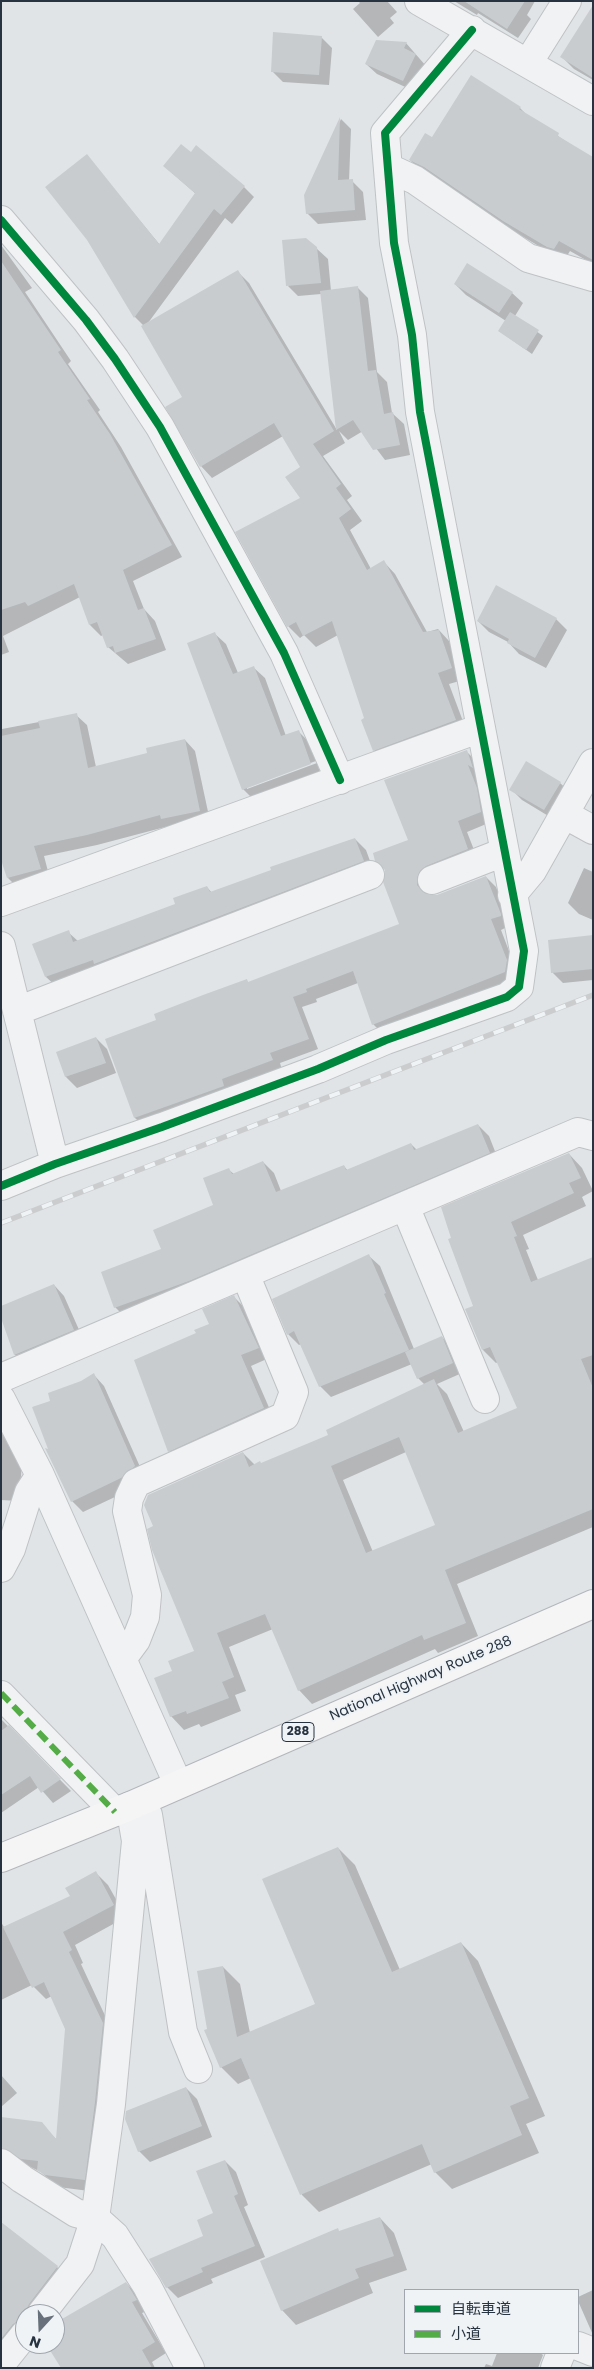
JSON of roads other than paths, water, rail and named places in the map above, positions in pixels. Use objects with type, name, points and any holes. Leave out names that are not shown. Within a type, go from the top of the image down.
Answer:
[{"type":"highway","name":"National Highway Route 288","points":[[1,1858],[130,1806],[593,1604]]},
{"type":"street","points":[[419,1],[593,101]]},
{"type":"street","points":[[528,62],[567,1]]},
{"type":"street","points":[[1,1186],[54,1164],[318,1069],[386,1040],[510,996],[519,987],[524,951],[420,412],[412,334],[394,243],[385,133],[472,30]]},
{"type":"street","points":[[389,168],[415,180],[528,258],[593,277]]},
{"type":"street","points":[[1,220],[86,320],[115,359],[160,427],[284,653],[340,780]]},
{"type":"street","points":[[1,902],[481,728]]},
{"type":"street","points":[[512,895],[532,870],[593,763]]},
{"type":"street","points":[[564,814],[593,830]]},
{"type":"street","points":[[432,880],[504,852]]},
{"type":"street","points":[[17,1011],[370,876]]},
{"type":"street","points":[[1,946],[54,1164]]},
{"type":"street","points":[[1,1378],[578,1132],[593,1136]]},
{"type":"street","points":[[405,1206],[485,1399]]},
{"type":"street","points":[[122,1658],[136,1640],[145,1610],[146,1595],[127,1512],[129,1498],[136,1483],[285,1416],[294,1392],[245,1274]]},
{"type":"street","points":[[1,1399],[40,1475],[178,1784]]},
{"type":"street","points":[[1,1568],[11,1549],[29,1492],[40,1475]]},
{"type":"street","points":[[1,1695],[130,1806],[183,2032],[198,2069]]},
{"type":"street","points":[[49,2304],[80,2264],[95,2218],[111,2104],[136,1841],[130,1806]]},
{"type":"street","points":[[1,2163],[22,2179],[76,2213],[95,2218],[115,2236],[148,2286],[190,2368]]},
{"type":"street","points":[[1,2364],[15,2346]]},
{"type":"street","points":[[579,2346],[593,2352]]},
{"type":"street","points":[[555,2368],[561,2354]]},
{"type":"railway","points":[[1,1223],[593,995]]}]
